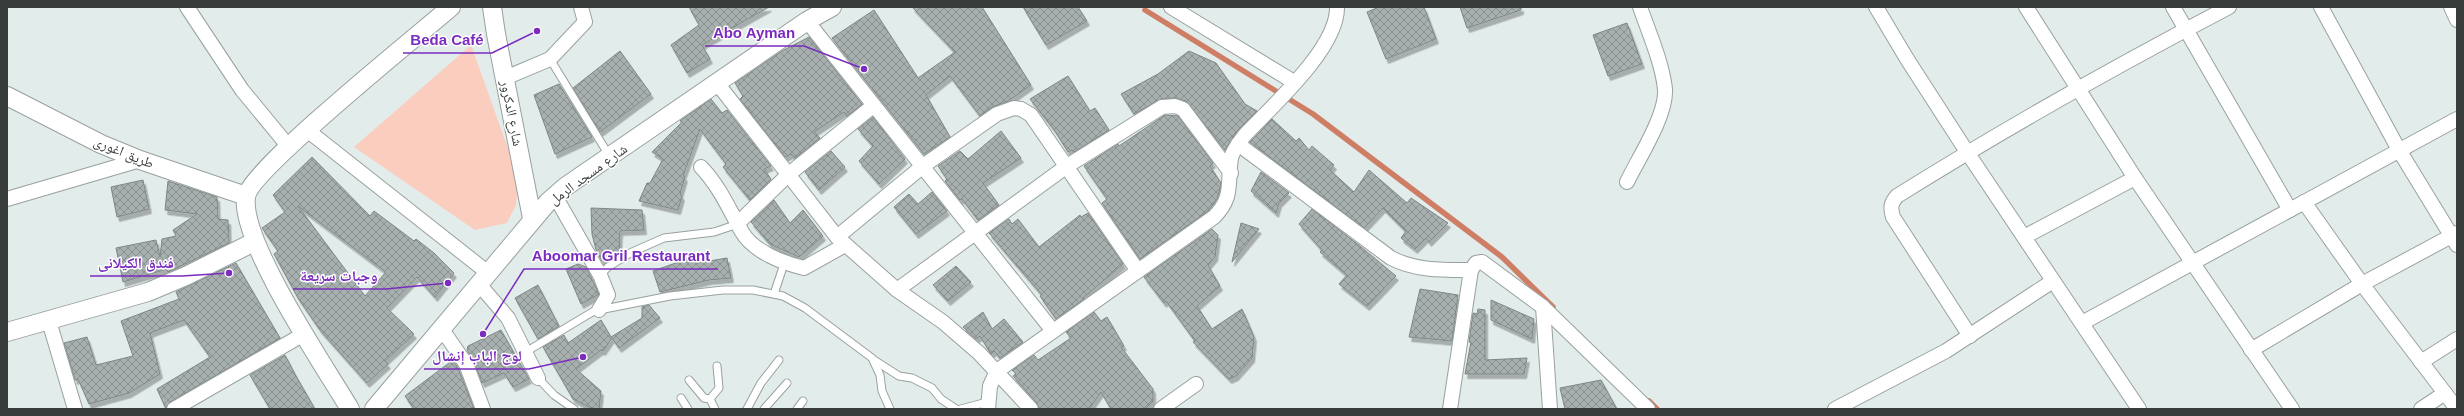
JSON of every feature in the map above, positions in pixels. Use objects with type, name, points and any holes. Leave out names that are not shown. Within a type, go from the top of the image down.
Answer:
[{"type":"street","points":[[187,7],[242,90],[289,147]]},
{"type":"street","points":[[350,409],[304,334],[254,242],[246,217],[246,196],[269,166],[307,130],[452,7]]},
{"type":"street","name":"شارع الدكرور","points":[[492,7],[532,218]]},
{"type":"street","points":[[505,78],[550,59],[585,22],[581,7]]},
{"type":"street","name":"شارع مسجد الرمل","points":[[374,409],[532,218],[555,196],[717,83],[808,21],[832,7]]},
{"type":"street","points":[[1171,7],[1294,82]]},
{"type":"street","points":[[988,406],[990,386],[997,371],[1214,217],[1223,209],[1231,184],[1232,157],[1238,144],[1314,60],[1333,30],[1337,17],[1337,7]]},
{"type":"street","points":[[1627,182],[1663,107],[1665,90],[1660,68],[1640,7]]},
{"type":"street","points":[[1876,7],[1907,59],[1967,152],[2140,409]]},
{"type":"street","points":[[2026,7],[2076,88],[2192,263],[2292,409]]},
{"type":"street","points":[[2173,7],[2290,210]]},
{"type":"street","points":[[1970,336],[1890,210],[1892,202],[1898,196],[1967,152],[2076,88],[2229,7]]},
{"type":"street","points":[[2251,350],[2362,284],[2455,238],[2399,150],[2321,7]]},
{"type":"street","points":[[2451,7],[2457,20]]},
{"type":"street","points":[[808,21],[1053,331]]},
{"type":"street","points":[[717,83],[841,241],[897,290],[943,322],[997,371],[1031,409]]},
{"type":"street","name":"طريق اغورى","points":[[7,96],[102,144],[140,160],[246,196]]},
{"type":"street","points":[[738,224],[789,174],[874,106]]},
{"type":"street","points":[[897,290],[1067,166],[1162,107],[1175,106],[1183,109],[1231,173]]},
{"type":"street","points":[[701,168],[713,180],[743,233],[757,246],[784,264],[804,268],[841,241],[923,166],[998,114],[1014,108],[1021,108],[1031,115],[1138,271]]},
{"type":"street","points":[[2082,323],[2457,119]]},
{"type":"street","points":[[307,130],[483,277],[508,318],[524,353],[538,378]]},
{"type":"street","points":[[1238,144],[1391,258],[1404,265],[1417,268],[1471,270]]},
{"type":"street","points":[[7,199],[140,160]]},
{"type":"street","points":[[2024,237],[2136,178]]},
{"type":"street","points":[[555,196],[600,275],[608,295],[599,310]]},
{"type":"street","points":[[2304,202],[2362,284],[2457,409]]},
{"type":"street","points":[[7,332],[148,292],[186,276],[254,242]]},
{"type":"street","points":[[1450,409],[1471,270],[1478,262],[1486,263],[1543,307],[1648,409]]},
{"type":"street","points":[[1835,409],[1910,371],[1970,336],[2053,281]]},
{"type":"street","points":[[1543,307],[1550,409]]},
{"type":"street","points":[[49,321],[76,409]]},
{"type":"street","points":[[441,328],[466,364],[483,409]]},
{"type":"street","points":[[174,409],[304,334]]},
{"type":"street","points":[[2421,362],[2457,339]]},
{"type":"street","points":[[1161,409],[1196,384]]},
{"type":"street","points":[[2421,409],[2445,393]]},
{"type":"lane","points":[[550,59],[610,157]]},
{"type":"lane","points":[[600,275],[608,267],[632,252],[664,238],[714,232],[738,224]]},
{"type":"lane","points":[[774,294],[784,264]]},
{"type":"lane","points":[[524,353],[565,327],[599,310],[670,296],[723,290],[753,290],[783,296],[805,308],[872,358],[899,376],[912,378],[932,388],[940,399],[956,409]]},
{"type":"lane","points":[[872,358],[880,375],[882,391],[890,409]]},
{"type":"lane","points":[[747,409],[761,383],[779,360]]},
{"type":"lane","points":[[689,380],[704,398],[710,398],[719,388],[717,366]]},
{"type":"lane","points":[[538,378],[554,395],[574,409]]},
{"type":"lane","points":[[764,409],[784,389],[787,383]]},
{"type":"lane","points":[[681,398],[688,409]]},
{"type":"lane","points":[[710,398],[715,409]]},
{"type":"lane","points":[[797,409],[803,401]]},
{"type":"lane","points":[[961,409],[988,406]]},
{"type":"shaded area","points":[[471,45],[519,179],[516,205],[507,223],[475,230],[354,147]]},
{"type":"building","points":[[689,7],[769,7],[702,45],[710,59],[687,73],[671,45],[699,25]]},
{"type":"building","points":[[912,7],[982,7],[1031,85],[1008,101],[992,107],[980,116],[950,76],[926,95],[950,137],[924,154],[832,38],[874,10],[918,78],[955,52]]},
{"type":"building","points":[[1023,7],[1078,7],[1087,21],[1046,45]]},
{"type":"building","points":[[1379,7],[1424,7],[1436,39],[1386,59],[1367,12]]},
{"type":"building","points":[[1460,7],[1521,7],[1521,10],[1467,28]]},
{"type":"building","points":[[1627,23],[1642,64],[1608,76],[1593,35]]},
{"type":"building","points":[[809,37],[862,104],[847,116],[844,112],[814,132],[820,138],[795,158],[791,154],[785,157],[740,99],[743,96],[735,83],[782,51]]},
{"type":"building","points":[[620,51],[651,94],[600,132],[573,88]]},
{"type":"building","points":[[1189,51],[1216,63],[1245,104],[1257,111],[1237,131],[1225,150],[1186,101],[1175,98],[1161,99],[1134,114],[1121,94],[1158,74]]},
{"type":"building","points":[[1068,76],[1090,111],[1095,108],[1109,130],[1074,152],[1072,150],[1068,152],[1055,131],[1030,99]]},
{"type":"building","points":[[559,84],[592,137],[555,154],[534,95]]},
{"type":"building","points":[[711,99],[722,113],[727,110],[771,166],[764,169],[771,179],[750,200],[723,167],[726,164],[700,129],[683,176],[685,177],[680,194],[682,196],[678,210],[639,201],[647,183],[650,183],[663,159],[652,152],[682,122],[680,121]]},
{"type":"building","points":[[1165,115],[1178,116],[1213,163],[1210,166],[1221,183],[1217,199],[1208,211],[1140,259],[1102,203],[1107,199],[1084,166],[1118,144],[1119,146]]},
{"type":"building","points":[[873,117],[905,159],[879,184],[859,161],[873,146],[858,129]]},
{"type":"building","points":[[1272,119],[1296,141],[1299,138],[1309,150],[1312,146],[1334,165],[1330,170],[1354,192],[1369,170],[1407,203],[1411,198],[1448,223],[1429,242],[1426,238],[1415,249],[1401,238],[1406,231],[1383,208],[1364,228],[1250,142]]},
{"type":"building","points":[[1001,131],[1021,158],[983,183],[999,205],[978,220],[962,199],[960,200],[945,181],[947,179],[938,166],[960,151],[968,159]]},
{"type":"building","points":[[831,151],[845,167],[819,190],[805,172]]},
{"type":"building","points":[[312,157],[370,216],[374,211],[414,241],[416,239],[434,253],[454,273],[435,297],[417,277],[387,308],[414,334],[385,361],[388,364],[367,383],[320,330],[298,298],[274,254],[278,251],[262,228],[285,212],[273,195]],"holes":[[[298,206],[386,272],[365,296]]]},
{"type":"building","points":[[1261,172],[1289,193],[1279,203],[1276,213],[1251,191]]},
{"type":"building","points":[[143,180],[149,209],[117,217],[111,187]]},
{"type":"building","points":[[168,181],[217,197],[218,219],[228,220],[229,243],[168,272],[167,269],[123,282],[116,248],[156,240],[160,257],[162,239],[176,236],[173,230],[197,214],[165,210]]},
{"type":"building","points":[[932,192],[947,211],[916,234],[894,207],[909,194],[918,204]]},
{"type":"building","points":[[774,200],[790,223],[803,210],[823,236],[799,257],[770,244],[751,222]]},
{"type":"building","points":[[591,208],[642,210],[644,230],[620,231],[619,253],[602,261],[596,250],[592,234]]},
{"type":"building","points":[[1312,209],[1396,276],[1367,306],[1339,284],[1347,275],[1320,252],[1322,250],[1299,224]]},
{"type":"building","points":[[1088,213],[1123,264],[1083,298],[1084,299],[1056,319],[1040,296],[1042,295],[989,233],[1009,219],[1012,224],[1018,219],[1039,247],[1080,215],[1081,217]]},
{"type":"building","points":[[1241,223],[1259,229],[1232,262]]},
{"type":"building","points":[[1212,229],[1218,235],[1215,257],[1208,265],[1220,286],[1197,306],[1212,329],[1242,309],[1254,337],[1252,358],[1236,376],[1229,379],[1193,342],[1195,341],[1166,301],[1164,303],[1144,277]]},
{"type":"building","points":[[727,258],[731,278],[709,280],[660,292],[653,271],[687,259],[697,263]]},
{"type":"building","points":[[236,263],[280,338],[170,402],[166,409],[157,389],[210,357],[184,320],[150,333],[160,374],[129,393],[89,404],[78,379],[75,380],[64,343],[87,337],[96,365],[133,356],[121,321],[179,299],[176,292]]},
{"type":"building","points":[[578,264],[586,267],[599,294],[581,304],[566,269]]},
{"type":"building","points":[[956,266],[971,282],[948,301],[933,285]]},
{"type":"building","points":[[538,285],[559,326],[538,339],[515,298]]},
{"type":"building","points":[[1420,289],[1458,295],[1452,341],[1409,337]]},
{"type":"building","points":[[1491,300],[1534,319],[1532,339],[1491,320]]},
{"type":"building","points":[[649,305],[660,318],[619,348],[612,338],[603,351],[601,350],[576,369],[601,391],[599,409],[591,408],[573,399],[543,347],[564,335],[568,343],[601,320],[611,337],[642,318],[642,307]]},
{"type":"building","points":[[1478,309],[1485,310],[1485,360],[1527,358],[1524,374],[1465,374],[1471,342],[1469,342],[1473,313],[1477,314]]},
{"type":"building","points":[[983,312],[992,329],[1004,319],[1023,342],[1000,358],[994,351],[991,354],[980,336],[976,339],[963,327]]},
{"type":"building","points":[[1094,312],[1101,321],[1107,317],[1124,346],[1121,347],[1153,389],[1153,401],[1145,409],[1111,409],[1101,392],[1089,409],[1039,409],[1037,403],[1013,376],[1016,374],[1012,370],[1034,355],[1038,360],[1071,338],[1066,332]]},
{"type":"building","points":[[501,330],[529,379],[513,387],[504,373],[482,383],[474,361],[467,350],[468,346]]},
{"type":"building","points":[[285,355],[315,409],[270,409],[250,375]]},
{"type":"building","points":[[453,360],[458,368],[474,409],[414,409],[405,396]]},
{"type":"building","points":[[1601,380],[1617,409],[1565,409],[1560,388]]},
{"type":"waterway","points":[[1145,10],[1313,114],[1502,257],[1553,307]]},
{"type":"waterway","points":[[1649,401],[1657,409]]},
{"type":"place","name":"Beda Café","points":[[537,31]]},
{"type":"place","name":"Abo Ayman","points":[[864,69]]},
{"type":"place","name":"فندق الكيلانى","points":[[229,273]]},
{"type":"place","name":"وجبات سريعة","points":[[448,283]]},
{"type":"place","name":"Aboomar Gril Restaurant","points":[[483,334]]},
{"type":"place","name":"لوج الباب إنشال","points":[[583,357]]}]
